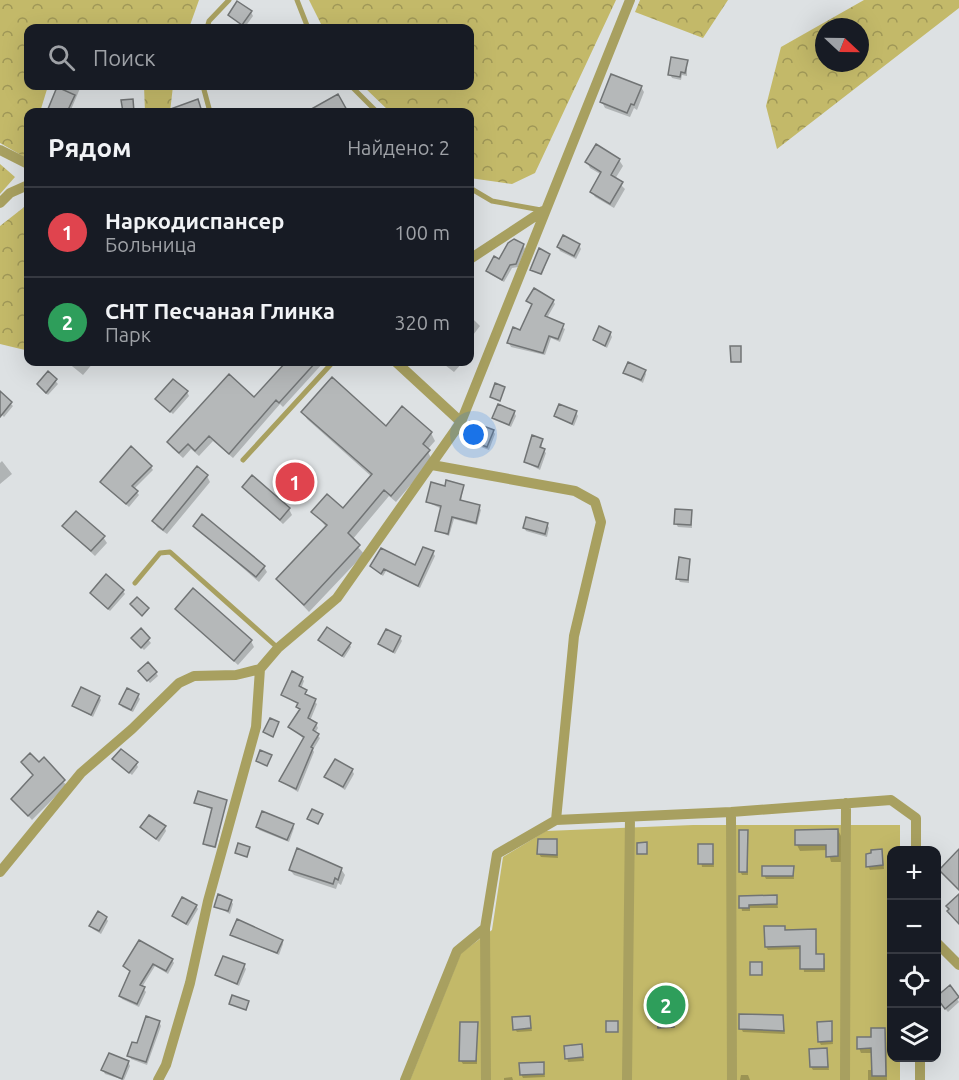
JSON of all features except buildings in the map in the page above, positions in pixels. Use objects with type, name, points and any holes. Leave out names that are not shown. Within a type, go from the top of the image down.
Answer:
[{"type":"street","points":[[0,872],[81,773],[132,729],[179,683],[194,676],[236,675],[260,669],[278,648],[337,598],[461,422],[630,0]]},
{"type":"street","points":[[0,150],[24,162]]},
{"type":"street","points":[[0,203],[10,193],[24,187]]},
{"type":"street","points":[[474,256],[544,210]]},
{"type":"street","points":[[400,366],[461,422]]},
{"type":"street","points":[[432,465],[576,491],[595,502],[600,512],[600,532],[574,636],[556,820]]},
{"type":"street","points":[[158,1080],[166,1065],[190,983],[208,901],[256,727],[260,669]]},
{"type":"street","points":[[486,1080],[485,928],[497,854],[556,820],[730,812],[891,800],[916,818],[916,846]]},
{"type":"street","points":[[845,1080],[846,803]]},
{"type":"street","points":[[730,812],[732,1080]]},
{"type":"street","points":[[627,1080],[630,817]]},
{"type":"street","points":[[405,1080],[457,951],[485,928]]},
{"type":"street","points":[[941,947],[959,965]]},
{"type":"street","points":[[920,1062],[920,1080]]},
{"type":"lane","points":[[208,24],[229,0]]},
{"type":"lane","points":[[297,0],[306,24]]},
{"type":"lane","points":[[204,90],[209,108]]},
{"type":"lane","points":[[355,90],[373,108]]},
{"type":"lane","points":[[474,190],[492,201],[544,210]]},
{"type":"lane","points":[[243,460],[329,366]]},
{"type":"lane","points":[[135,583],[160,553],[170,552],[278,648]]},
{"type":"green space","points":[[0,0],[199,0],[190,24],[24,24],[24,90],[47,90],[41,108],[24,108],[24,157],[0,143]]},
{"type":"green space","points":[[309,0],[616,0],[535,173],[512,184],[474,179],[474,108],[386,108],[367,90],[474,90],[474,24],[321,24]]},
{"type":"green space","points":[[640,0],[728,0],[703,38],[635,12]]},
{"type":"green space","points":[[864,0],[959,0],[959,8],[777,149],[766,106],[781,47],[815,28],[815,72],[869,72],[869,18],[832,18]]},
{"type":"green space","points":[[144,90],[173,90],[170,108],[145,108]]},
{"type":"green space","points":[[0,164],[15,177],[0,194]]},
{"type":"green space","points":[[24,207],[24,350],[0,344],[0,226]]},
{"type":"green space","points":[[693,825],[900,825],[900,846],[887,846],[887,1062],[900,1062],[900,1080],[410,1080],[461,953],[492,930],[503,857],[546,831]]},
{"type":"place","name":"Наркодиспансер","points":[[295,482]]},
{"type":"place","name":"СНТ Песчаная Глинка","points":[[666,1005]]}]
